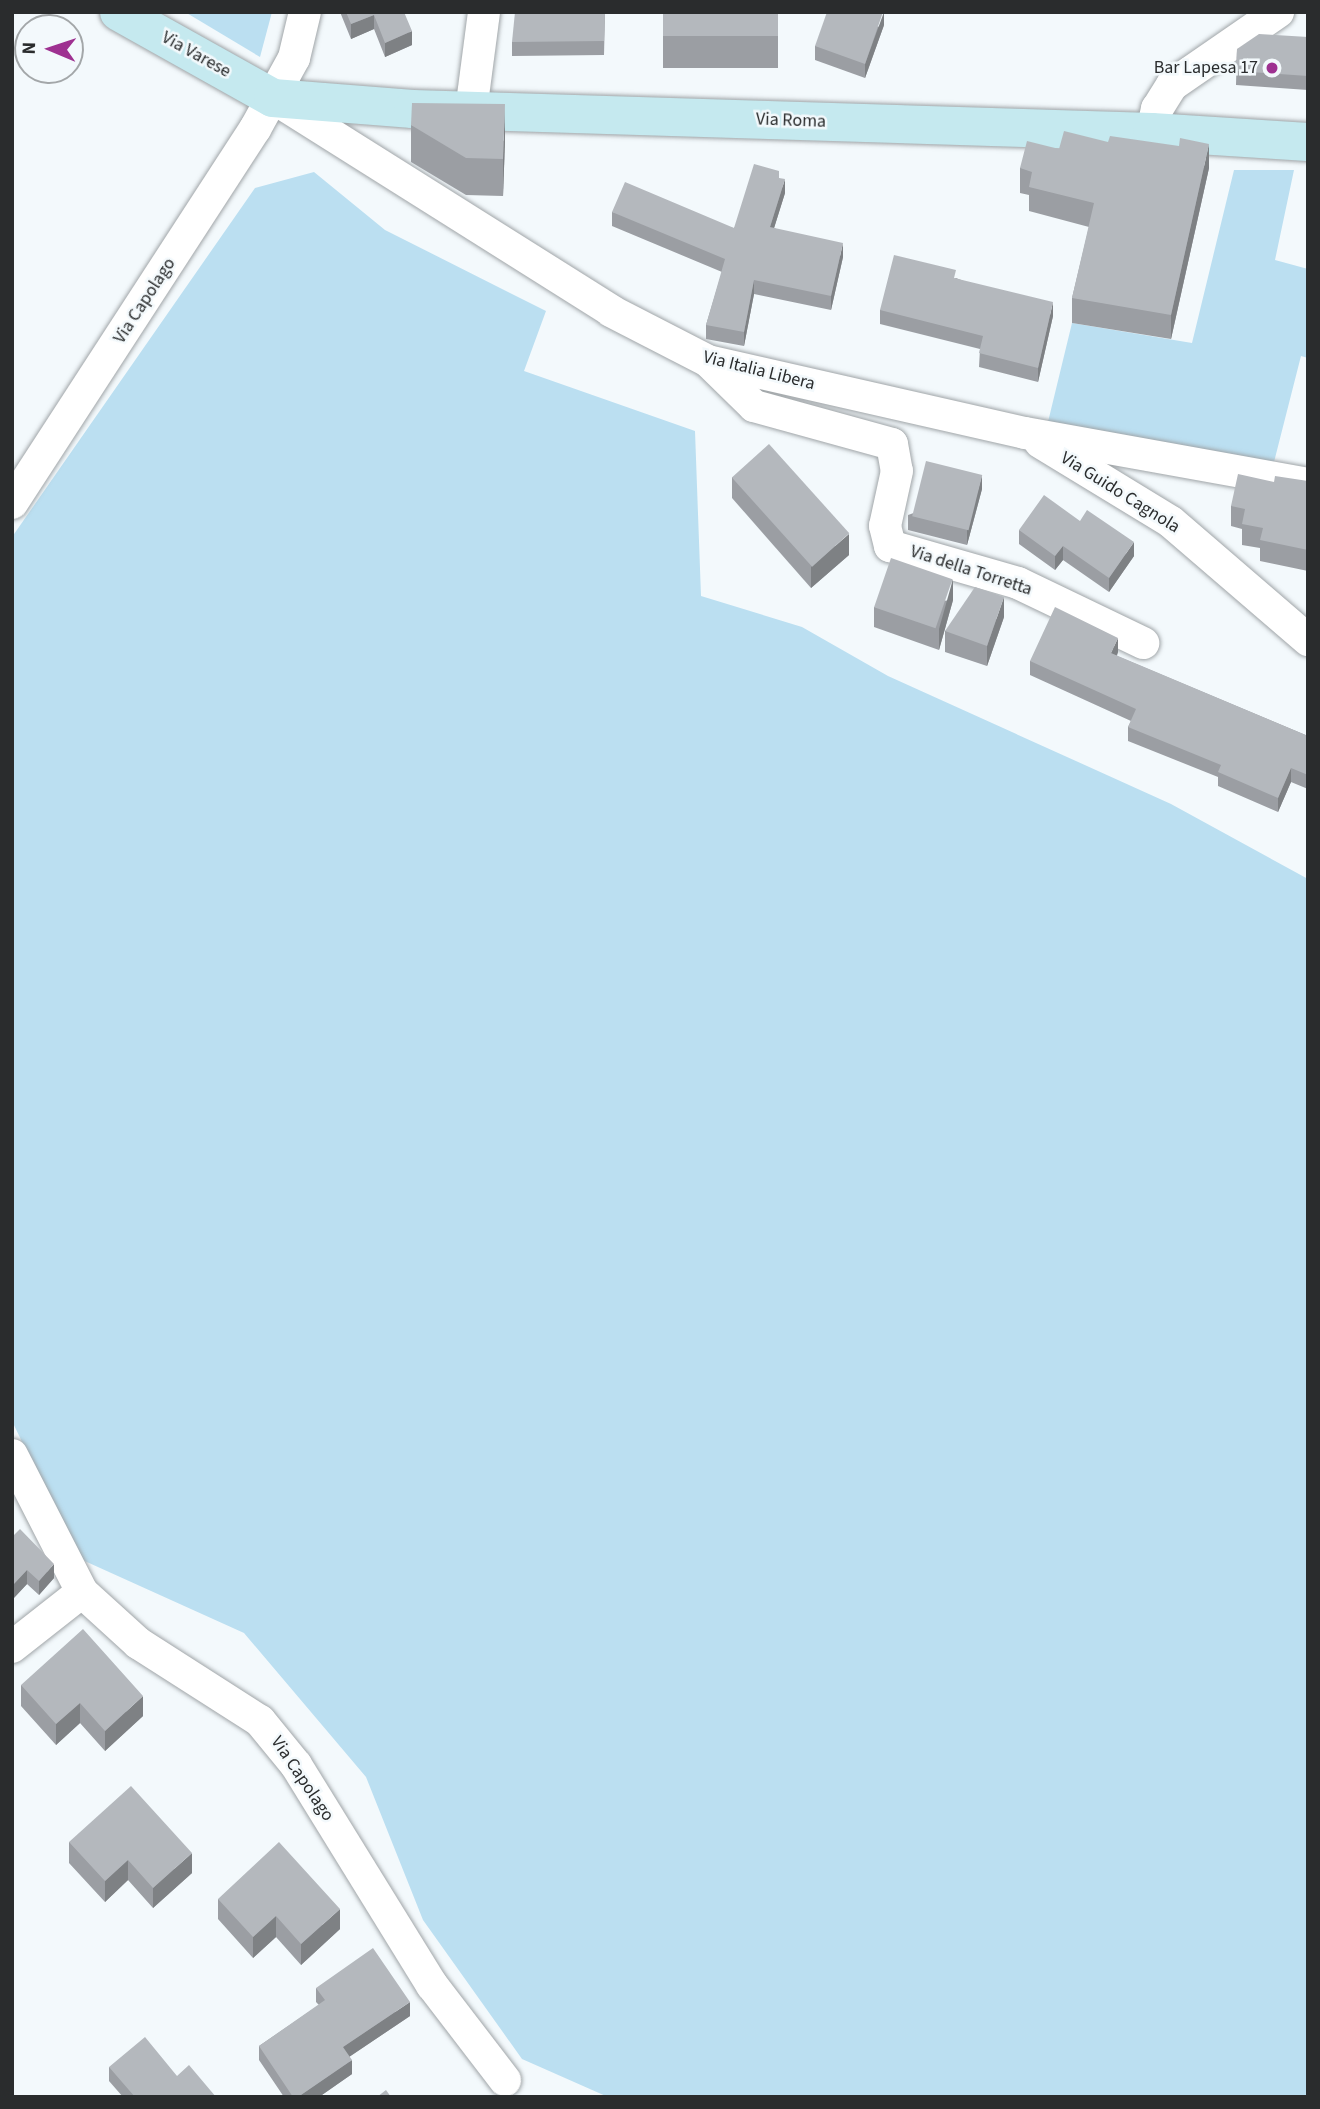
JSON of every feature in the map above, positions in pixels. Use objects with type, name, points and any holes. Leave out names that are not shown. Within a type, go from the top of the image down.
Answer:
[{"type":"main road","name":"Via Varese","points":[[119,12],[273,97]]},
{"type":"main road","name":"Via Roma","points":[[273,97],[471,111],[1152,132],[1308,142]]},
{"type":"street","name":"Via Capolago","points":[[12,503],[273,97],[294,58],[305,12]]},
{"type":"street","points":[[471,111],[484,12]]},
{"type":"street","points":[[1152,132],[1157,109],[1172,85],[1278,12]]},
{"type":"street","name":"Via Italia Libera","points":[[273,97],[611,311],[708,361],[1025,433],[1308,484]]},
{"type":"street","name":"Via della Torretta","points":[[708,361],[754,406],[892,444],[897,471],[885,526],[890,546],[1018,583],[1143,643]]},
{"type":"street","name":"Via Guido Cagnola","points":[[1025,433],[1171,522],[1308,640]]},
{"type":"street","name":"Via Capolago","points":[[12,1455],[82,1592],[138,1643],[260,1721],[296,1765],[432,1985],[505,2080]]},
{"type":"street","points":[[12,1647],[82,1592]]},
{"type":"shaded area","points":[[185,12],[272,12],[260,57]]},
{"type":"shaded area","points":[[1234,170],[1294,170],[1275,260],[1308,269],[1308,358],[1301,356],[1274,462],[1047,426],[1072,323],[1192,343]]},
{"type":"shaded area","points":[[314,172],[385,230],[546,311],[524,371],[695,431],[701,596],[802,627],[888,676],[1171,804],[1308,879],[1308,2097],[608,2097],[522,2059],[423,1920],[366,1777],[244,1633],[78,1558],[12,1421],[12,537],[255,188]]},
{"type":"building","points":[[346,12],[404,12],[412,31],[385,43],[374,15],[351,24]]},
{"type":"building","points":[[515,12],[605,13],[604,41],[512,42]]},
{"type":"building","points":[[663,12],[778,12],[778,36],[663,36]]},
{"type":"building","points":[[827,12],[883,12],[865,64],[815,46]]},
{"type":"building","name":"Bar Lapesa 17","points":[[1259,34],[1308,37],[1308,76],[1236,71],[1237,49]]},
{"type":"building","points":[[412,103],[505,104],[503,159],[466,158],[411,125]]},
{"type":"building","points":[[1064,131],[1108,142],[1110,136],[1179,146],[1180,138],[1209,144],[1171,315],[1072,298],[1094,203],[1029,187],[1032,172],[1020,168],[1027,141],[1059,149]]},
{"type":"building","points":[[754,164],[779,171],[779,178],[785,179],[770,227],[843,243],[831,296],[754,280],[744,332],[706,325],[725,259],[612,212],[625,182],[734,228]]},
{"type":"building","points":[[894,255],[956,270],[954,278],[1053,302],[1038,368],[979,353],[983,336],[880,310]]},
{"type":"building","points":[[769,444],[849,533],[812,567],[732,477]]},
{"type":"building","points":[[926,461],[982,475],[968,530],[912,516]]},
{"type":"building","points":[[1238,474],[1274,482],[1275,476],[1308,481],[1308,550],[1260,540],[1263,528],[1242,524],[1245,509],[1231,506]]},
{"type":"building","points":[[1044,495],[1080,521],[1087,510],[1134,542],[1109,578],[1063,546],[1055,556],[1019,530]]},
{"type":"building","points":[[891,558],[952,579],[936,628],[874,607]]},
{"type":"building","points":[[975,587],[1004,597],[987,646],[945,631]]},
{"type":"building","points":[[1055,607],[1118,638],[1111,653],[1308,736],[1308,775],[1291,768],[1278,798],[1218,772],[1221,765],[1128,727],[1136,709],[1030,661]]},
{"type":"building","points":[[20,1529],[54,1564],[39,1581],[27,1570],[12,1586],[12,1537]]},
{"type":"building","points":[[83,1629],[143,1696],[105,1731],[80,1703],[56,1724],[21,1685]]},
{"type":"building","points":[[131,1786],[192,1853],[153,1888],[128,1860],[105,1881],[69,1842]]},
{"type":"building","points":[[279,1842],[340,1909],[301,1944],[276,1916],[253,1937],[218,1899]]},
{"type":"building","points":[[373,1948],[410,2002],[343,2047],[352,2060],[298,2097],[293,2097],[259,2046],[325,2000],[316,1988]]},
{"type":"building","points":[[145,2037],[177,2076],[189,2065],[216,2097],[135,2097],[109,2067]]},
{"type":"building","points":[[386,2090],[391,2097],[377,2097]]},
{"type":"place","name":"Bar Lapesa 17","points":[[1272,68]]}]
